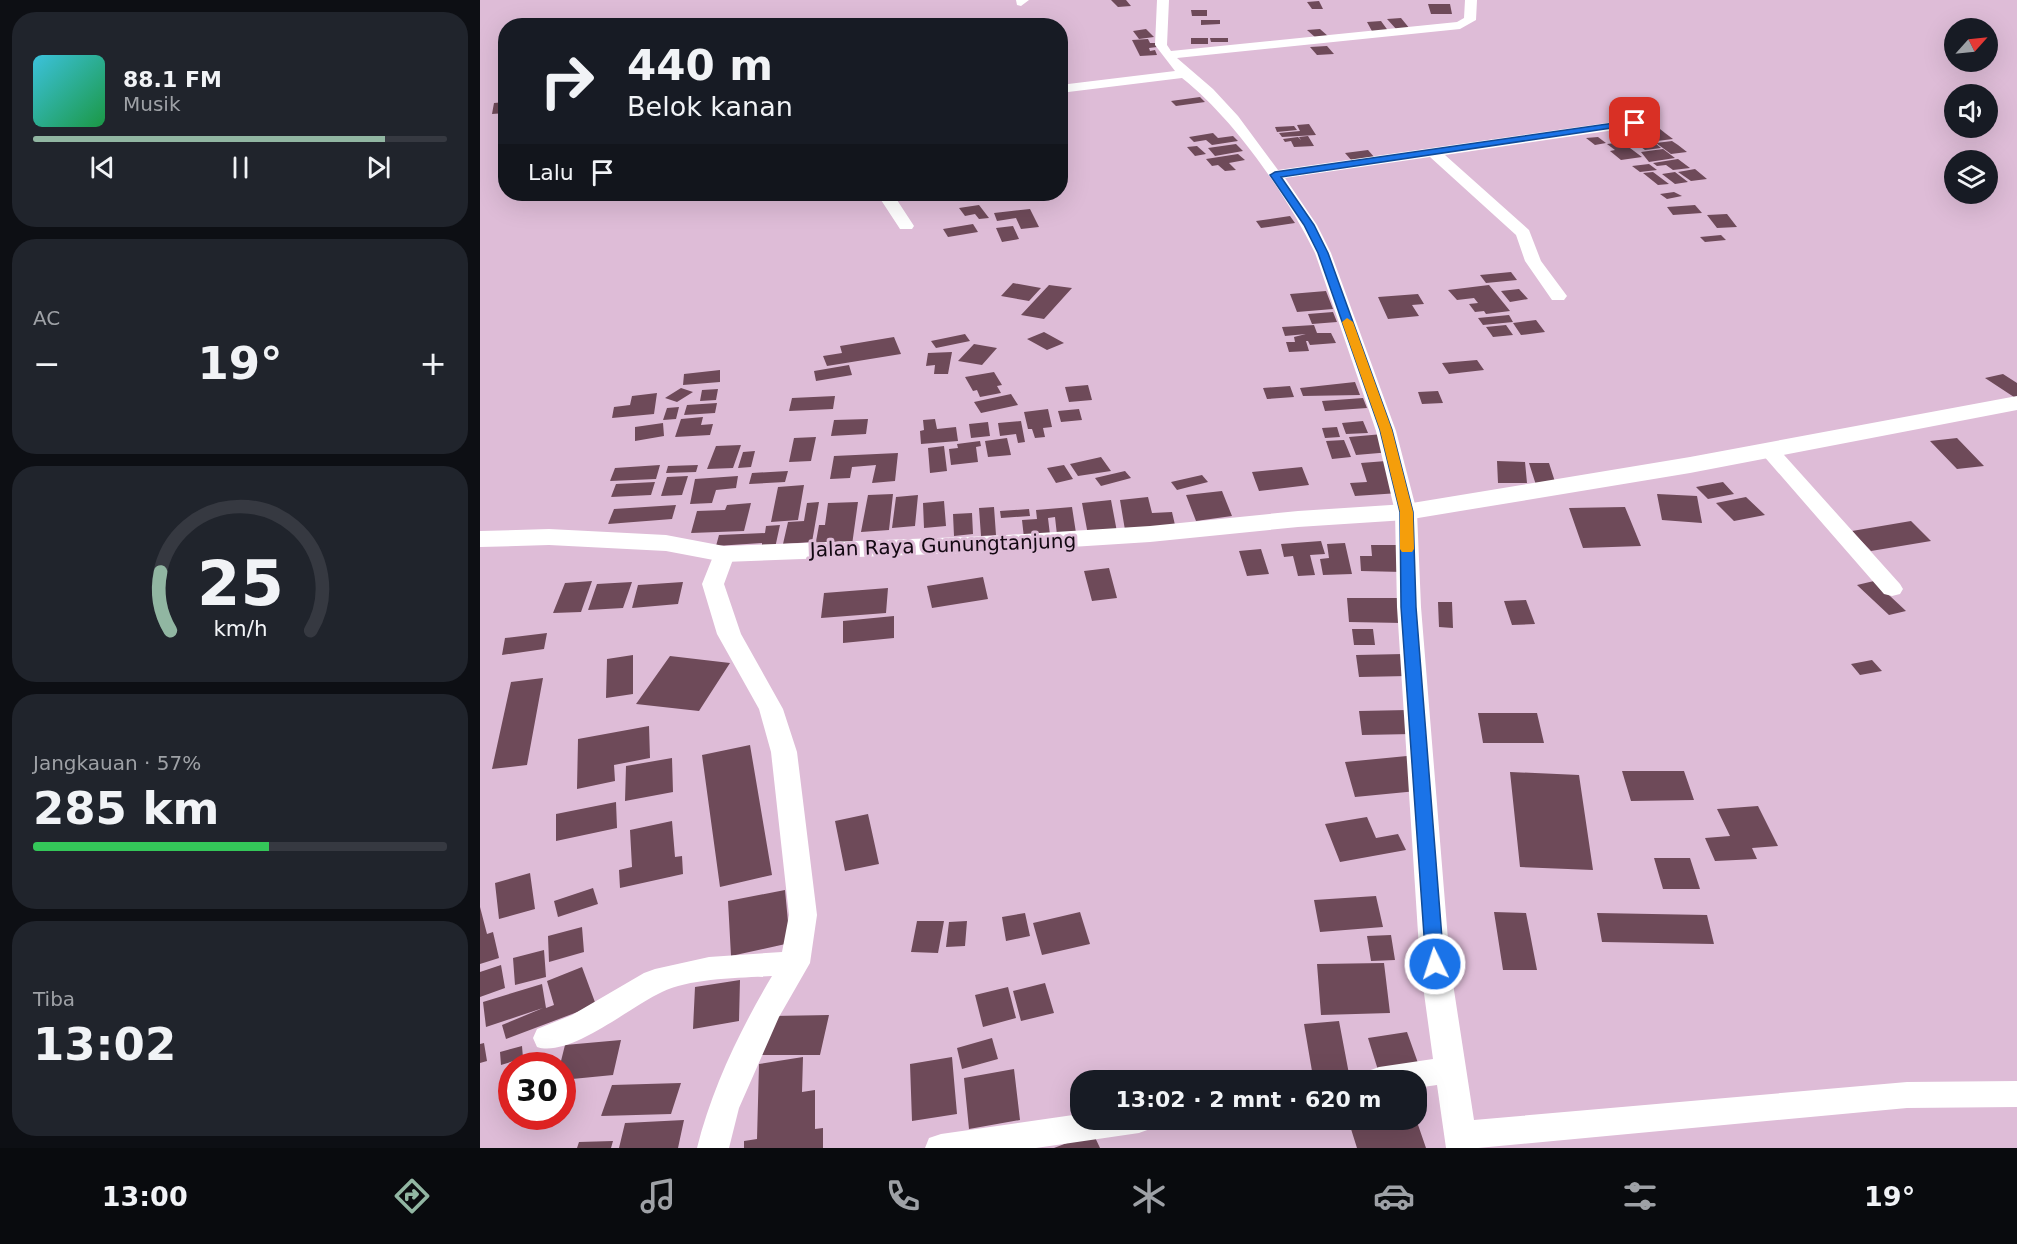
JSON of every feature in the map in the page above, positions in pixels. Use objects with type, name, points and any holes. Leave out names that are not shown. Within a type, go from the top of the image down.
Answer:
[{"type":"main road","name":"Jalan Raya Gunungtanjung","points":[[480,538],[549,537],[666,543],[724,554],[1069,540],[1298,519],[1406,512],[1769,450],[2017,403]]},
{"type":"street","points":[[1163,0],[1161,45],[1167,55],[1185,74],[1208,92],[1233,119],[1309,225],[1323,253],[1386,430],[1406,512],[1408,607],[1435,964],[1461,1141],[1907,1095],[2017,1094]]},
{"type":"street","points":[[1167,55],[1460,25],[1470,20],[1471,0]]},
{"type":"street","points":[[1068,88],[1185,74]]},
{"type":"street","points":[[1275,175],[1635,123]]},
{"type":"street","points":[[1434,153],[1522,233],[1533,261],[1558,296]]},
{"type":"street","points":[[889,201],[906,226]]},
{"type":"street","points":[[1769,450],[1892,589]]},
{"type":"street","points":[[713,1148],[723,1108],[765,1014],[795,963],[803,915],[784,752],[771,709],[729,634],[713,584],[724,554]]},
{"type":"street","points":[[548,1038],[582,1024],[655,981],[709,969],[795,963]]},
{"type":"street","points":[[1427,1073],[1450,1070]]},
{"type":"street","points":[[941,1148],[1070,1129]]},
{"type":"building","points":[[1111,0],[1126,0],[1131,6],[1118,7]]},
{"type":"building","points":[[1319,1],[1323,9],[1312,9],[1307,2]]},
{"type":"building","points":[[1428,4],[1450,4],[1452,14],[1431,14]]},
{"type":"building","points":[[1191,10],[1207,10],[1207,16],[1192,16]]},
{"type":"building","points":[[1401,18],[1410,29],[1397,30],[1387,19]]},
{"type":"building","points":[[1201,20],[1220,20],[1220,24],[1201,25]]},
{"type":"building","points":[[1381,21],[1389,32],[1373,33],[1367,22]]},
{"type":"building","points":[[1146,29],[1154,37],[1139,39],[1133,31]]},
{"type":"building","points":[[1320,29],[1329,37],[1316,38],[1307,30]]},
{"type":"building","points":[[1191,38],[1208,38],[1208,44],[1191,44]]},
{"type":"building","points":[[1210,38],[1228,38],[1228,42],[1211,42]]},
{"type":"building","points":[[1148,39],[1157,47],[1149,48],[1150,51],[1155,50],[1157,55],[1140,56],[1132,40]]},
{"type":"building","points":[[1327,46],[1334,54],[1317,55],[1310,47]]},
{"type":"building","points":[[1200,97],[1205,102],[1176,106],[1171,101]]},
{"type":"building","points":[[494,103],[498,103],[498,114],[492,114]]},
{"type":"building","points":[[1309,124],[1316,135],[1282,137],[1279,133],[1300,131],[1297,125]]},
{"type":"building","points":[[1294,126],[1297,130],[1277,132],[1275,127]]},
{"type":"building","points":[[1660,129],[1673,139],[1657,141],[1644,131]]},
{"type":"building","points":[[1213,133],[1218,138],[1233,136],[1238,141],[1212,145],[1206,140],[1194,142],[1189,137]]},
{"type":"building","points":[[1308,136],[1314,146],[1294,147],[1291,141],[1285,142],[1283,139],[1298,137],[1301,140],[1299,137]]},
{"type":"building","points":[[1647,136],[1661,148],[1645,150],[1629,138]]},
{"type":"building","points":[[1598,137],[1606,143],[1595,145],[1586,138]]},
{"type":"building","points":[[1630,141],[1637,147],[1630,148],[1642,157],[1621,160],[1610,151],[1615,150],[1607,144]]},
{"type":"building","points":[[1672,141],[1687,152],[1671,154],[1656,143]]},
{"type":"building","points":[[1236,144],[1243,151],[1215,156],[1208,148]]},
{"type":"building","points":[[1197,146],[1206,154],[1195,156],[1187,147]]},
{"type":"building","points":[[1663,149],[1675,158],[1649,162],[1641,152]]},
{"type":"building","points":[[1368,150],[1375,158],[1352,161],[1345,153]]},
{"type":"building","points":[[1238,154],[1245,160],[1229,163],[1236,170],[1225,171],[1218,165],[1212,166],[1206,159]]},
{"type":"building","points":[[1678,159],[1690,168],[1673,170],[1666,165],[1657,166],[1653,163]]},
{"type":"building","points":[[1649,164],[1657,170],[1640,172],[1632,166]]},
{"type":"building","points":[[1695,169],[1707,179],[1691,181],[1678,172]]},
{"type":"building","points":[[1653,172],[1669,184],[1658,185],[1643,173]]},
{"type":"building","points":[[1675,172],[1688,182],[1675,184],[1662,174]]},
{"type":"building","points":[[1674,192],[1682,196],[1667,199],[1660,194]]},
{"type":"building","points":[[979,205],[989,218],[979,219],[975,214],[965,216],[959,208]]},
{"type":"building","points":[[1695,205],[1702,213],[1673,215],[1667,207]]},
{"type":"building","points":[[1030,209],[1039,227],[1021,229],[1016,218],[997,221],[994,213]]},
{"type":"building","points":[[1727,214],[1737,227],[1717,228],[1707,215]]},
{"type":"building","points":[[1290,216],[1295,223],[1261,228],[1256,221]]},
{"type":"building","points":[[973,224],[978,232],[948,237],[943,229]]},
{"type":"building","points":[[1013,226],[1019,239],[1002,242],[996,228]]},
{"type":"building","points":[[1721,235],[1726,240],[1705,242],[1700,237]]},
{"type":"building","points":[[1511,272],[1517,280],[1486,283],[1480,275]]},
{"type":"building","points":[[1013,283],[1041,288],[1029,301],[1001,296]]},
{"type":"building","points":[[1049,285],[1072,288],[1044,319],[1021,315]]},
{"type":"building","points":[[1489,285],[1510,311],[1486,314],[1484,311],[1475,312],[1469,304],[1478,303],[1474,298],[1457,300],[1448,290]]},
{"type":"building","points":[[1519,289],[1528,299],[1510,302],[1501,291]]},
{"type":"building","points":[[1326,291],[1333,309],[1297,312],[1290,294]]},
{"type":"building","points":[[1418,294],[1424,304],[1412,305],[1419,316],[1388,319],[1378,297]]},
{"type":"building","points":[[1333,312],[1337,322],[1312,324],[1308,314]]},
{"type":"building","points":[[1509,315],[1513,322],[1483,325],[1478,318]]},
{"type":"building","points":[[1536,320],[1545,332],[1521,335],[1513,323]]},
{"type":"building","points":[[1314,325],[1317,333],[1331,333],[1336,343],[1310,345],[1306,341],[1309,351],[1289,352],[1286,342],[1295,342],[1294,337],[1306,334],[1285,336],[1282,327]]},
{"type":"building","points":[[1506,325],[1513,335],[1493,337],[1486,327]]},
{"type":"building","points":[[1044,332],[1064,343],[1047,350],[1027,339]]},
{"type":"building","points":[[965,334],[970,341],[936,348],[931,341]]},
{"type":"building","points":[[894,337],[901,354],[827,366],[823,356],[842,353],[840,346]]},
{"type":"building","points":[[974,344],[997,348],[982,365],[958,361]]},
{"type":"building","points":[[952,352],[948,374],[934,374],[935,365],[926,366],[928,353]]},
{"type":"building","points":[[1477,360],[1484,370],[1449,374],[1442,363]]},
{"type":"building","points":[[849,365],[852,375],[816,381],[814,371]]},
{"type":"building","points":[[720,370],[720,382],[683,385],[684,374]]},
{"type":"building","points":[[994,372],[1002,385],[997,386],[1001,393],[980,397],[977,390],[973,391],[965,377]]},
{"type":"building","points":[[2003,374],[2017,383],[2017,399],[1985,378]]},
{"type":"building","points":[[1355,382],[1360,395],[1303,396],[1300,388]]},
{"type":"building","points":[[1088,385],[1092,400],[1069,402],[1065,387]]},
{"type":"building","points":[[1290,386],[1294,397],[1267,399],[1263,388]]},
{"type":"building","points":[[681,388],[693,392],[677,402],[665,398]]},
{"type":"building","points":[[718,389],[716,400],[700,401],[702,390]]},
{"type":"building","points":[[1438,391],[1443,403],[1422,404],[1418,392]]},
{"type":"building","points":[[657,393],[654,414],[612,418],[614,407],[630,405],[632,396]]},
{"type":"building","points":[[1011,394],[1018,405],[981,413],[974,402]]},
{"type":"building","points":[[835,396],[833,409],[789,411],[792,398]]},
{"type":"building","points":[[1363,398],[1367,408],[1325,411],[1322,401]]},
{"type":"building","points":[[717,403],[715,413],[684,415],[687,405]]},
{"type":"building","points":[[679,407],[676,419],[663,420],[667,408]]},
{"type":"building","points":[[1048,409],[1052,427],[1043,428],[1045,437],[1035,438],[1032,429],[1028,429],[1024,412]]},
{"type":"building","points":[[1079,409],[1082,420],[1061,422],[1058,411]]},
{"type":"building","points":[[703,417],[701,425],[713,424],[710,435],[675,437],[681,419]]},
{"type":"building","points":[[868,419],[866,434],[831,436],[834,420]]},
{"type":"building","points":[[935,419],[937,429],[956,427],[958,441],[921,444],[920,431],[924,430],[923,420]]},
{"type":"building","points":[[1021,421],[1025,442],[1018,443],[1016,434],[1000,436],[998,423]]},
{"type":"building","points":[[1363,421],[1368,433],[1346,434],[1342,423]]},
{"type":"building","points":[[988,422],[990,436],[971,438],[969,424]]},
{"type":"building","points":[[663,423],[664,436],[635,441],[635,427]]},
{"type":"building","points":[[1337,427],[1340,437],[1325,438],[1322,428]]},
{"type":"building","points":[[1383,434],[1391,452],[1356,455],[1349,437]]},
{"type":"building","points":[[816,437],[811,461],[789,462],[794,438]]},
{"type":"building","points":[[1007,438],[1011,455],[988,457],[985,441]]},
{"type":"building","points":[[1957,438],[1984,466],[1957,469],[1930,441]]},
{"type":"building","points":[[1344,440],[1351,457],[1332,459],[1326,441]]},
{"type":"building","points":[[980,441],[981,446],[976,447],[978,462],[951,465],[949,449],[958,448],[957,444]]},
{"type":"building","points":[[741,445],[733,468],[707,469],[716,446]]},
{"type":"building","points":[[944,446],[947,471],[930,473],[928,448]]},
{"type":"building","points":[[755,451],[751,467],[738,468],[743,452]]},
{"type":"building","points":[[898,453],[895,481],[872,483],[876,465],[852,467],[850,478],[830,479],[834,456]]},
{"type":"building","points":[[1101,457],[1111,471],[1078,476],[1070,464]]},
{"type":"building","points":[[1386,461],[1399,493],[1355,496],[1350,483],[1367,482],[1361,463]]},
{"type":"building","points":[[1497,461],[1525,462],[1527,483],[1498,483]]},
{"type":"building","points":[[1529,463],[1549,463],[1556,485],[1536,485]]},
{"type":"building","points":[[660,465],[656,479],[610,481],[615,468]]},
{"type":"building","points":[[698,465],[696,472],[666,473],[668,466]]},
{"type":"building","points":[[1064,465],[1073,479],[1056,483],[1047,468]]},
{"type":"building","points":[[1302,467],[1309,485],[1259,491],[1252,472]]},
{"type":"building","points":[[788,471],[785,482],[749,484],[752,473]]},
{"type":"building","points":[[1125,471],[1131,478],[1101,486],[1095,478]]},
{"type":"building","points":[[1202,475],[1208,482],[1177,490],[1171,482]]},
{"type":"building","points":[[688,476],[682,495],[661,496],[667,477]]},
{"type":"building","points":[[738,476],[736,488],[716,490],[712,503],[690,504],[695,479]]},
{"type":"building","points":[[655,482],[651,495],[611,497],[616,484]]},
{"type":"building","points":[[1723,482],[1734,494],[1708,499],[1696,487]]},
{"type":"building","points":[[804,485],[798,520],[771,522],[778,487]]},
{"type":"building","points":[[1222,491],[1232,516],[1196,521],[1186,495]]},
{"type":"building","points":[[893,494],[889,530],[861,532],[868,495]]},
{"type":"building","points":[[1657,494],[1697,496],[1702,523],[1662,520]]},
{"type":"building","points":[[918,495],[915,526],[892,528],[896,497]]},
{"type":"building","points":[[1148,497],[1152,513],[1172,512],[1175,525],[1125,530],[1120,500]]},
{"type":"building","points":[[1746,497],[1765,515],[1734,521],[1716,503]]},
{"type":"building","points":[[1111,500],[1117,532],[1088,535],[1082,503]]},
{"type":"building","points":[[944,501],[946,526],[924,528],[923,503]]},
{"type":"building","points":[[819,502],[812,542],[783,544],[788,522],[804,521],[807,503]]},
{"type":"building","points":[[858,502],[852,545],[815,547],[819,525],[825,525],[828,503]]},
{"type":"building","points":[[751,503],[744,531],[691,533],[697,511],[725,510],[727,505]]},
{"type":"building","points":[[676,505],[672,519],[608,524],[614,509]]},
{"type":"building","points":[[994,507],[996,535],[981,536],[979,508]]},
{"type":"building","points":[[1072,507],[1076,533],[1057,535],[1055,517],[1048,518],[1050,535],[1024,538],[1022,520],[1037,519],[1036,510]]},
{"type":"building","points":[[1625,507],[1641,546],[1583,548],[1569,508]]},
{"type":"building","points":[[1029,509],[1030,516],[1001,518],[1000,511]]},
{"type":"building","points":[[972,513],[973,534],[954,536],[953,514]]},
{"type":"building","points":[[1911,521],[1931,541],[1871,551],[1852,531]]},
{"type":"building","points":[[780,525],[775,548],[762,549],[762,543],[716,546],[719,535],[765,533],[766,526]]},
{"type":"building","points":[[1321,541],[1325,554],[1310,555],[1315,575],[1298,576],[1293,556],[1284,557],[1281,544]]},
{"type":"building","points":[[1345,543],[1352,574],[1323,575],[1320,559],[1329,558],[1327,544]]},
{"type":"building","points":[[1371,545],[1400,545],[1403,572],[1361,571],[1360,556],[1372,556]]},
{"type":"building","points":[[1261,549],[1269,574],[1247,576],[1239,551]]},
{"type":"building","points":[[1109,568],[1117,598],[1092,601],[1084,571]]},
{"type":"building","points":[[983,577],[988,599],[932,608],[927,586]]},
{"type":"building","points":[[592,581],[581,612],[553,613],[565,583]]},
{"type":"building","points":[[1874,581],[1906,611],[1889,615],[1857,585]]},
{"type":"building","points":[[632,582],[623,608],[588,610],[597,584]]},
{"type":"building","points":[[683,582],[678,604],[632,608],[638,585]]},
{"type":"building","points":[[888,588],[886,613],[821,618],[824,593]]},
{"type":"building","points":[[1347,598],[1400,598],[1403,623],[1349,622]]},
{"type":"building","points":[[1526,600],[1535,624],[1512,625],[1504,601]]},
{"type":"building","points":[[1438,602],[1452,602],[1453,628],[1439,627]]},
{"type":"building","points":[[894,616],[894,638],[843,643],[843,621]]},
{"type":"building","points":[[1352,629],[1373,629],[1375,645],[1354,645]]},
{"type":"building","points":[[547,633],[544,649],[502,655],[505,638]]},
{"type":"building","points":[[1403,654],[1407,676],[1359,677],[1356,655]]},
{"type":"building","points":[[633,655],[633,694],[606,698],[607,659]]},
{"type":"building","points":[[670,656],[730,663],[699,711],[636,704]]},
{"type":"building","points":[[1872,660],[1882,671],[1860,675],[1851,664]]},
{"type":"building","points":[[543,678],[527,765],[492,769],[511,682]]},
{"type":"building","points":[[1408,710],[1412,734],[1362,735],[1359,711]]},
{"type":"building","points":[[1478,713],[1537,713],[1544,743],[1483,743]]},
{"type":"building","points":[[649,726],[650,758],[614,765],[615,781],[577,789],[578,739]]},
{"type":"building","points":[[750,745],[772,875],[720,887],[702,755]]},
{"type":"building","points":[[1407,756],[1417,791],[1355,797],[1345,762]]},
{"type":"building","points":[[672,758],[673,792],[625,801],[626,766]]},
{"type":"building","points":[[1622,771],[1684,771],[1694,800],[1631,801]]},
{"type":"building","points":[[1510,772],[1579,775],[1593,870],[1520,867]]},
{"type":"building","points":[[616,802],[617,828],[556,841],[556,814]]},
{"type":"building","points":[[1758,806],[1778,846],[1752,848],[1757,859],[1715,861],[1705,838],[1730,836],[1717,809]]},
{"type":"building","points":[[868,814],[879,864],[845,871],[835,821]]},
{"type":"building","points":[[1367,817],[1376,838],[1398,834],[1406,850],[1340,862],[1325,824]]},
{"type":"building","points":[[672,821],[675,857],[682,856],[683,874],[620,888],[619,870],[632,867],[630,830]]},
{"type":"building","points":[[1654,858],[1690,858],[1700,889],[1663,889]]},
{"type":"building","points":[[530,873],[535,909],[499,919],[495,883]]},
{"type":"building","points":[[593,888],[598,904],[558,917],[554,901]]},
{"type":"building","points":[[785,890],[790,943],[731,956],[728,901]]},
{"type":"building","points":[[1376,896],[1383,927],[1320,932],[1314,900]]},
{"type":"building","points":[[480,907],[487,934],[493,932],[499,958],[480,964]]},
{"type":"building","points":[[1080,912],[1090,944],[1042,955],[1033,923]]},
{"type":"building","points":[[1494,912],[1526,913],[1537,970],[1503,970]]},
{"type":"building","points":[[1025,913],[1030,936],[1006,941],[1002,917]]},
{"type":"building","points":[[1597,913],[1707,915],[1714,944],[1602,942]]},
{"type":"building","points":[[917,921],[944,921],[938,953],[911,952]]},
{"type":"building","points":[[967,921],[965,946],[946,947],[949,922]]},
{"type":"building","points":[[582,927],[584,952],[549,962],[548,936]]},
{"type":"building","points":[[1391,935],[1395,960],[1371,961],[1367,936]]},
{"type":"building","points":[[544,950],[546,977],[515,985],[513,958]]},
{"type":"building","points":[[1384,963],[1390,1013],[1321,1015],[1317,964]]},
{"type":"building","points":[[501,965],[505,988],[480,997],[480,972]]},
{"type":"building","points":[[582,967],[596,1005],[506,1039],[502,1025],[543,1008],[486,1027],[483,1002],[542,984],[546,1008],[554,1005],[547,981]]},
{"type":"building","points":[[740,980],[739,1021],[693,1029],[695,987]]},
{"type":"building","points":[[1045,983],[1054,1013],[1021,1021],[1013,991]]},
{"type":"building","points":[[1008,987],[1016,1018],[983,1027],[975,995]]},
{"type":"building","points":[[829,1015],[820,1055],[761,1055],[772,1016]]},
{"type":"building","points":[[1339,1021],[1348,1070],[1312,1070],[1304,1024]]},
{"type":"building","points":[[1407,1032],[1418,1063],[1378,1070],[1368,1038]]},
{"type":"building","points":[[992,1038],[998,1059],[962,1069],[957,1048]]},
{"type":"building","points":[[621,1040],[613,1075],[576,1079],[576,1052],[563,1052],[565,1045]]},
{"type":"building","points":[[484,1043],[487,1061],[480,1063],[480,1044]]},
{"type":"building","points":[[522,1046],[522,1052],[500,1052]]},
{"type":"building","points":[[803,1057],[802,1092],[815,1090],[815,1129],[823,1128],[823,1148],[744,1148],[744,1141],[757,1139],[759,1064]]},
{"type":"building","points":[[952,1057],[957,1114],[912,1121],[910,1064]]},
{"type":"building","points":[[1014,1069],[1020,1120],[969,1129],[964,1078]]},
{"type":"building","points":[[681,1083],[671,1114],[601,1116],[612,1085]]},
{"type":"building","points":[[684,1120],[678,1148],[619,1148],[625,1123]]},
{"type":"building","points":[[1351,1130],[1420,1130],[1426,1148],[1357,1148]]},
{"type":"building","points":[[1093,1133],[1100,1148],[1054,1148]]},
{"type":"building","points":[[613,1141],[611,1148],[577,1148],[579,1142]]},
{"type":"slow traffic","points":[[1347,322],[1386,430],[1406,512],[1407,549]]},
{"type":"route","points":[[1435,964],[1408,607],[1406,512],[1386,430],[1323,253],[1309,225],[1275,175],[1635,123]]}]
